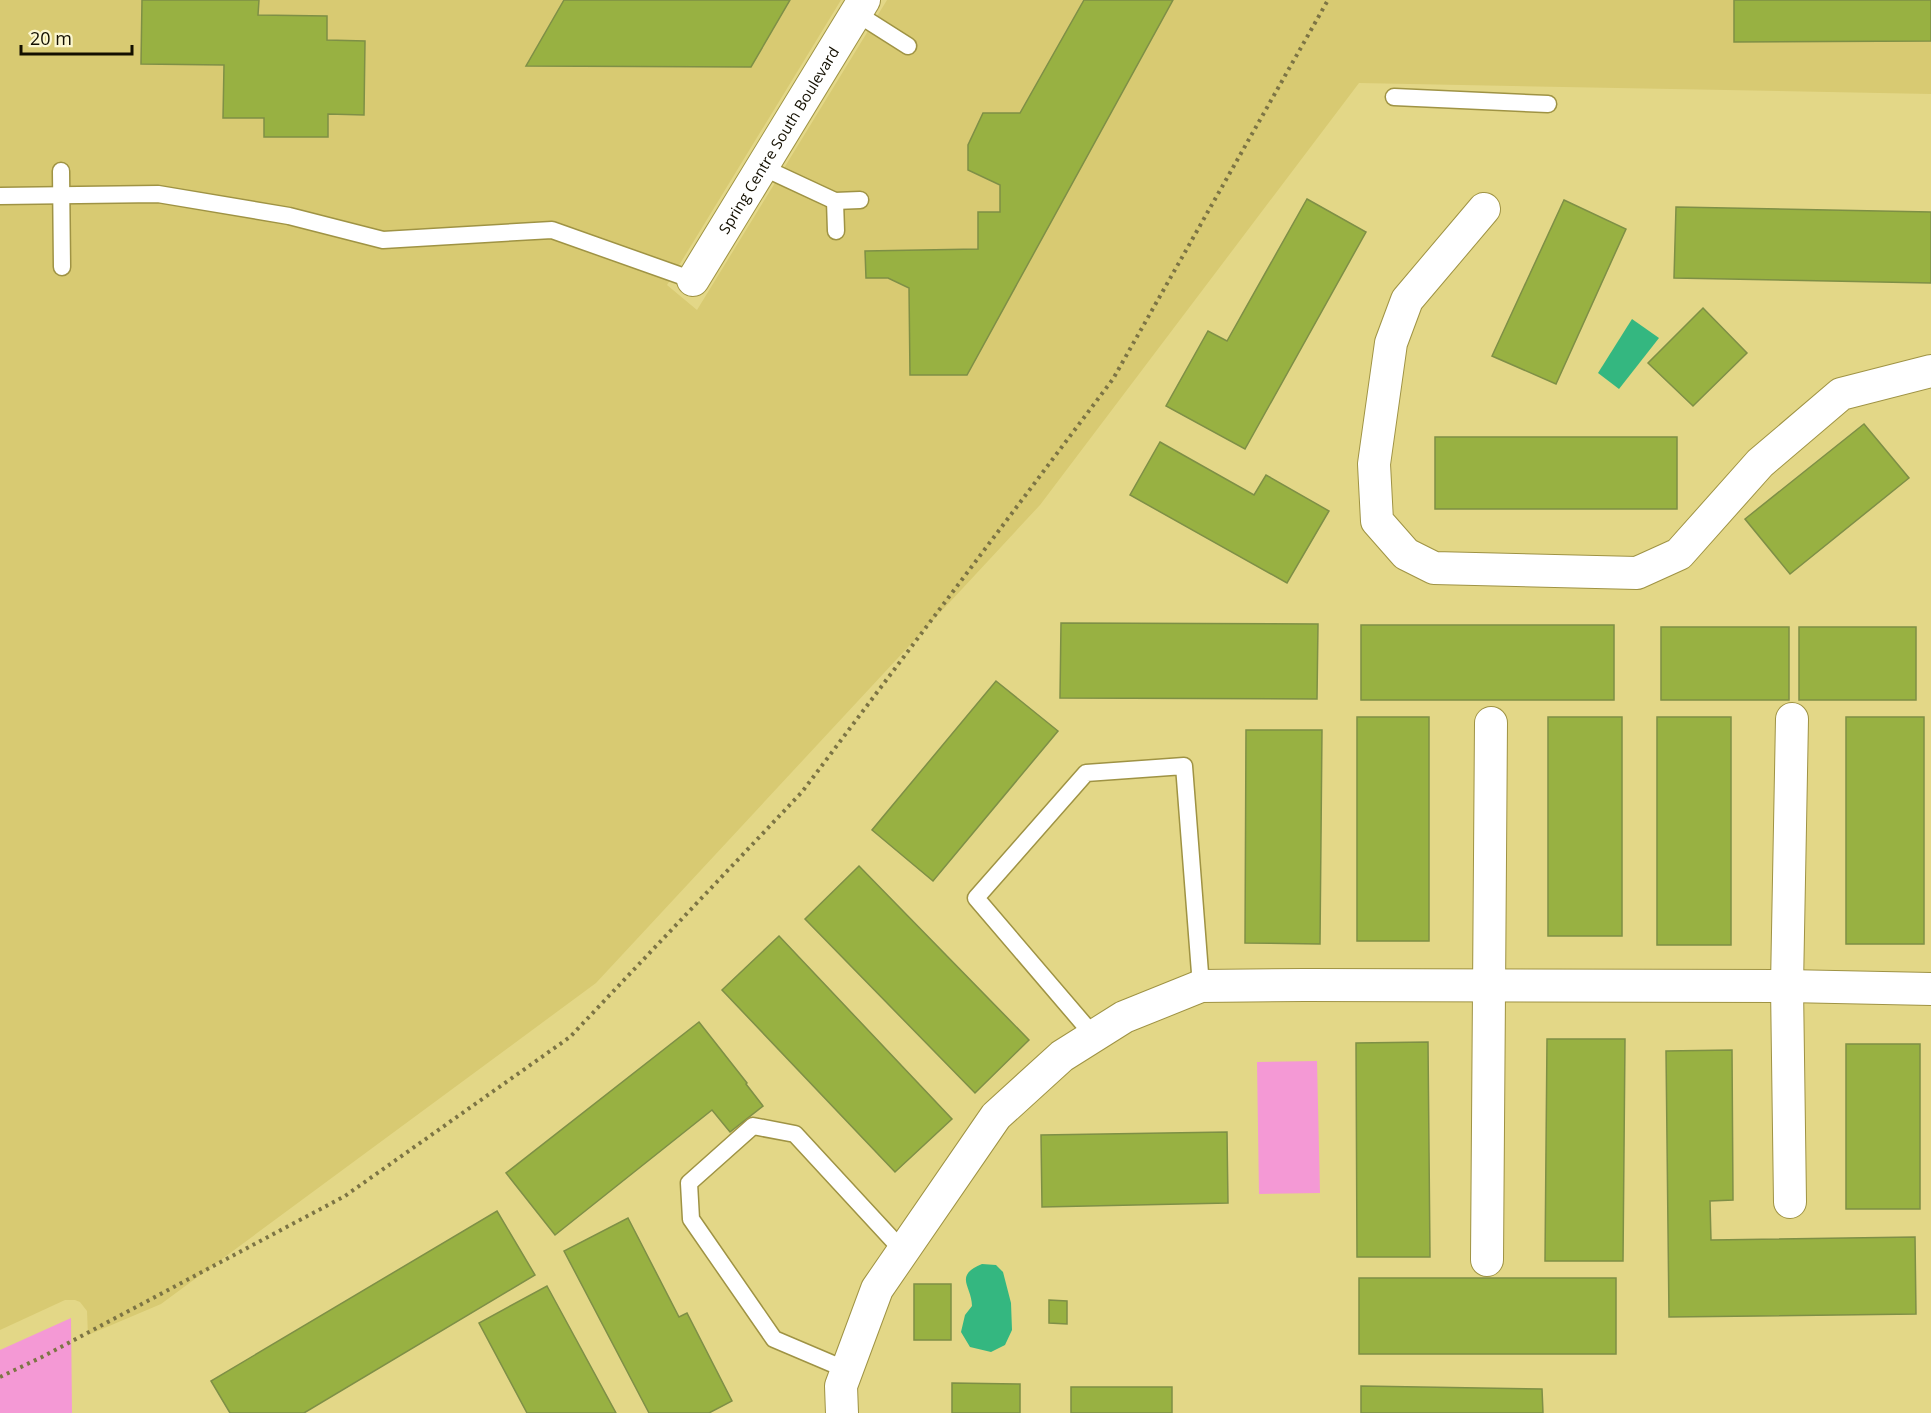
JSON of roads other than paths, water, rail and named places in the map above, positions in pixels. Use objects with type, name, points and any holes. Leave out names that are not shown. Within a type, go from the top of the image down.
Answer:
[{"type":"street","name":"Spring Centre South Boulevard","points":[[693,280],[860,7]]},
{"type":"street","points":[[1484,209],[1407,300],[1391,343],[1374,464],[1377,520],[1406,554],[1434,568],[1637,573],[1679,554],[1760,463],[1841,394],[1931,371]]},
{"type":"street","points":[[1790,1202],[1787,986],[1792,719]]},
{"type":"street","points":[[1487,1260],[1491,723]]},
{"type":"street","points":[[842,1413],[841,1386],[877,1289],[996,1116],[1062,1056],[1124,1017],[1201,987],[1488,985],[1931,989]]},
{"type":"lane","points":[[860,7],[908,46]]},
{"type":"lane","points":[[1394,97],[1548,104]]},
{"type":"lane","points":[[762,167],[835,201],[860,200]]},
{"type":"lane","points":[[61,171],[62,267]]},
{"type":"lane","points":[[0,196],[158,194],[289,216],[383,240],[552,230],[693,280]]},
{"type":"lane","points":[[835,201],[836,231]]},
{"type":"lane","points":[[1094,1036],[976,898],[1086,773],[1184,766],[1201,987]]},
{"type":"lane","points":[[847,1370],[774,1339],[691,1219],[689,1183],[753,1126],[795,1134],[903,1251]]}]
